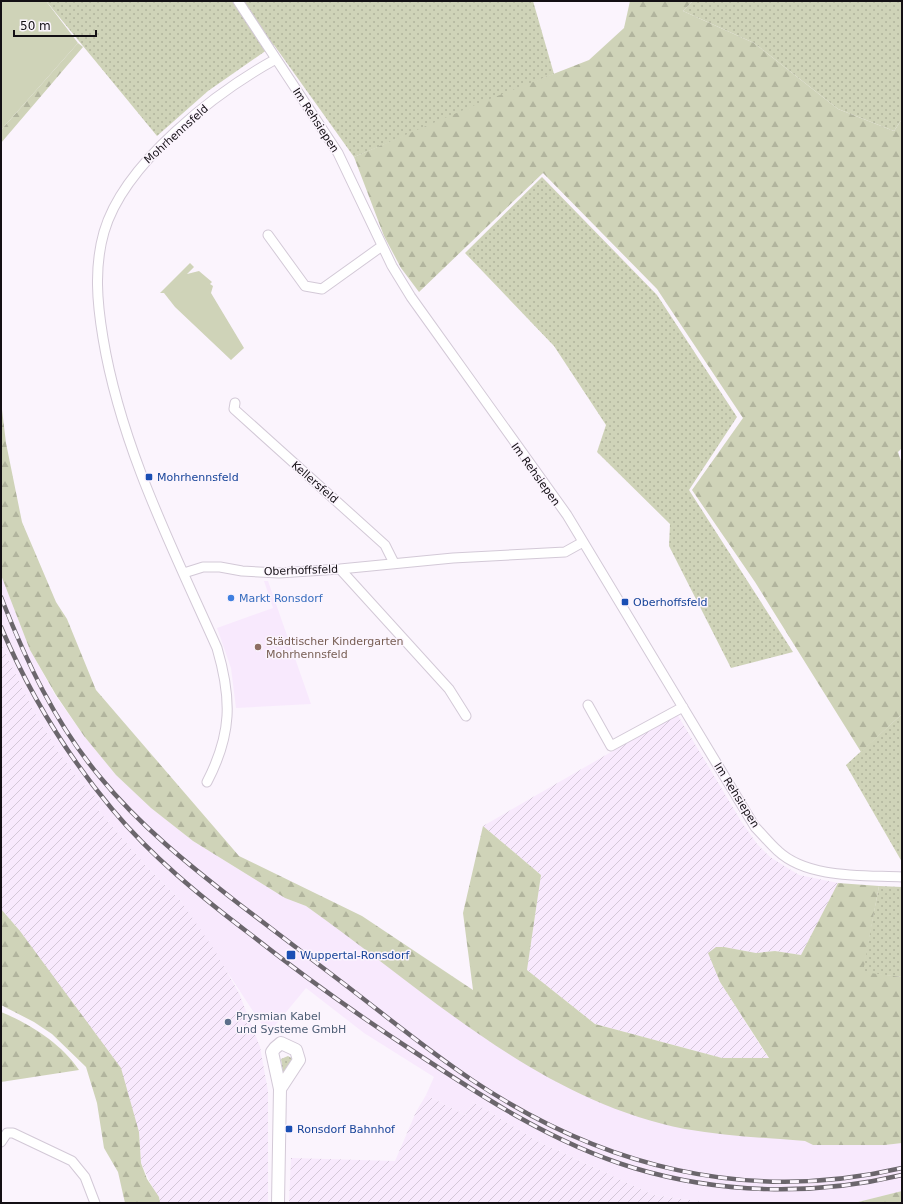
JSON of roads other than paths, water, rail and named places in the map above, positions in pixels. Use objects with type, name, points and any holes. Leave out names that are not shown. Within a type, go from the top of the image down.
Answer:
[{"type":"street","name":"Im Rehsiepen","points":[[238,1],[338,153],[392,266],[411,297],[567,516],[755,827],[779,852],[796,863],[828,873],[902,877]]},
{"type":"street","name":"Mohrhennsfeld","points":[[207,782],[219,759],[226,724],[228,711],[225,677],[217,648],[143,481],[121,415],[106,357],[100,319],[97,289],[98,256],[104,230],[118,199],[144,163],[185,124],[222,94],[256,70],[276,59]]},
{"type":"street","points":[[268,235],[305,286],[322,289],[382,246]]},
{"type":"street","name":"Kellersfeld","points":[[235,403],[234,409],[385,545],[394,563]]},
{"type":"street","name":"Oberhoffsfeld","points":[[184,573],[203,567],[220,567],[242,571],[279,573],[340,570],[394,563],[565,552],[583,542]]},
{"type":"street","points":[[340,570],[449,689],[466,716]]},
{"type":"street","points":[[588,705],[611,746],[683,707]]},
{"type":"street","points":[[278,1203],[280,1089]]},
{"type":"street","points":[[1,1142],[7,1134],[13,1132],[72,1161],[85,1177],[94,1203]]},
{"type":"railway","points":[[1,597],[31,668],[55,713],[84,756],[115,795],[148,828],[220,889],[419,1042],[472,1080],[521,1110],[572,1136],[624,1156],[678,1170],[732,1179],[788,1182],[844,1178],[902,1168]]},
{"type":"railway","points":[[1,627],[36,699],[79,767],[127,827],[160,860],[213,905],[309,979],[389,1035],[490,1101],[546,1132],[604,1158],[667,1177],[700,1183],[734,1187],[801,1189],[869,1182],[902,1175]]},
{"type":"place","name":"Mohrhennsfeld","points":[[149,477]]},
{"type":"place","name":"Markt Ronsdorf","points":[[231,598]]},
{"type":"place","name":"Oberhoffsfeld","points":[[625,602]]},
{"type":"place","name":"Städtischer Kindergarten Mohrhennsfeld","points":[[258,647]]},
{"type":"place","name":"Wuppertal-Ronsdorf","points":[[291,955]]},
{"type":"place","name":"Prysmian Kabel und Systeme GmbH","points":[[228,1022]]},
{"type":"place","name":"Ronsdorf Bahnhof","points":[[289,1129]]}]
